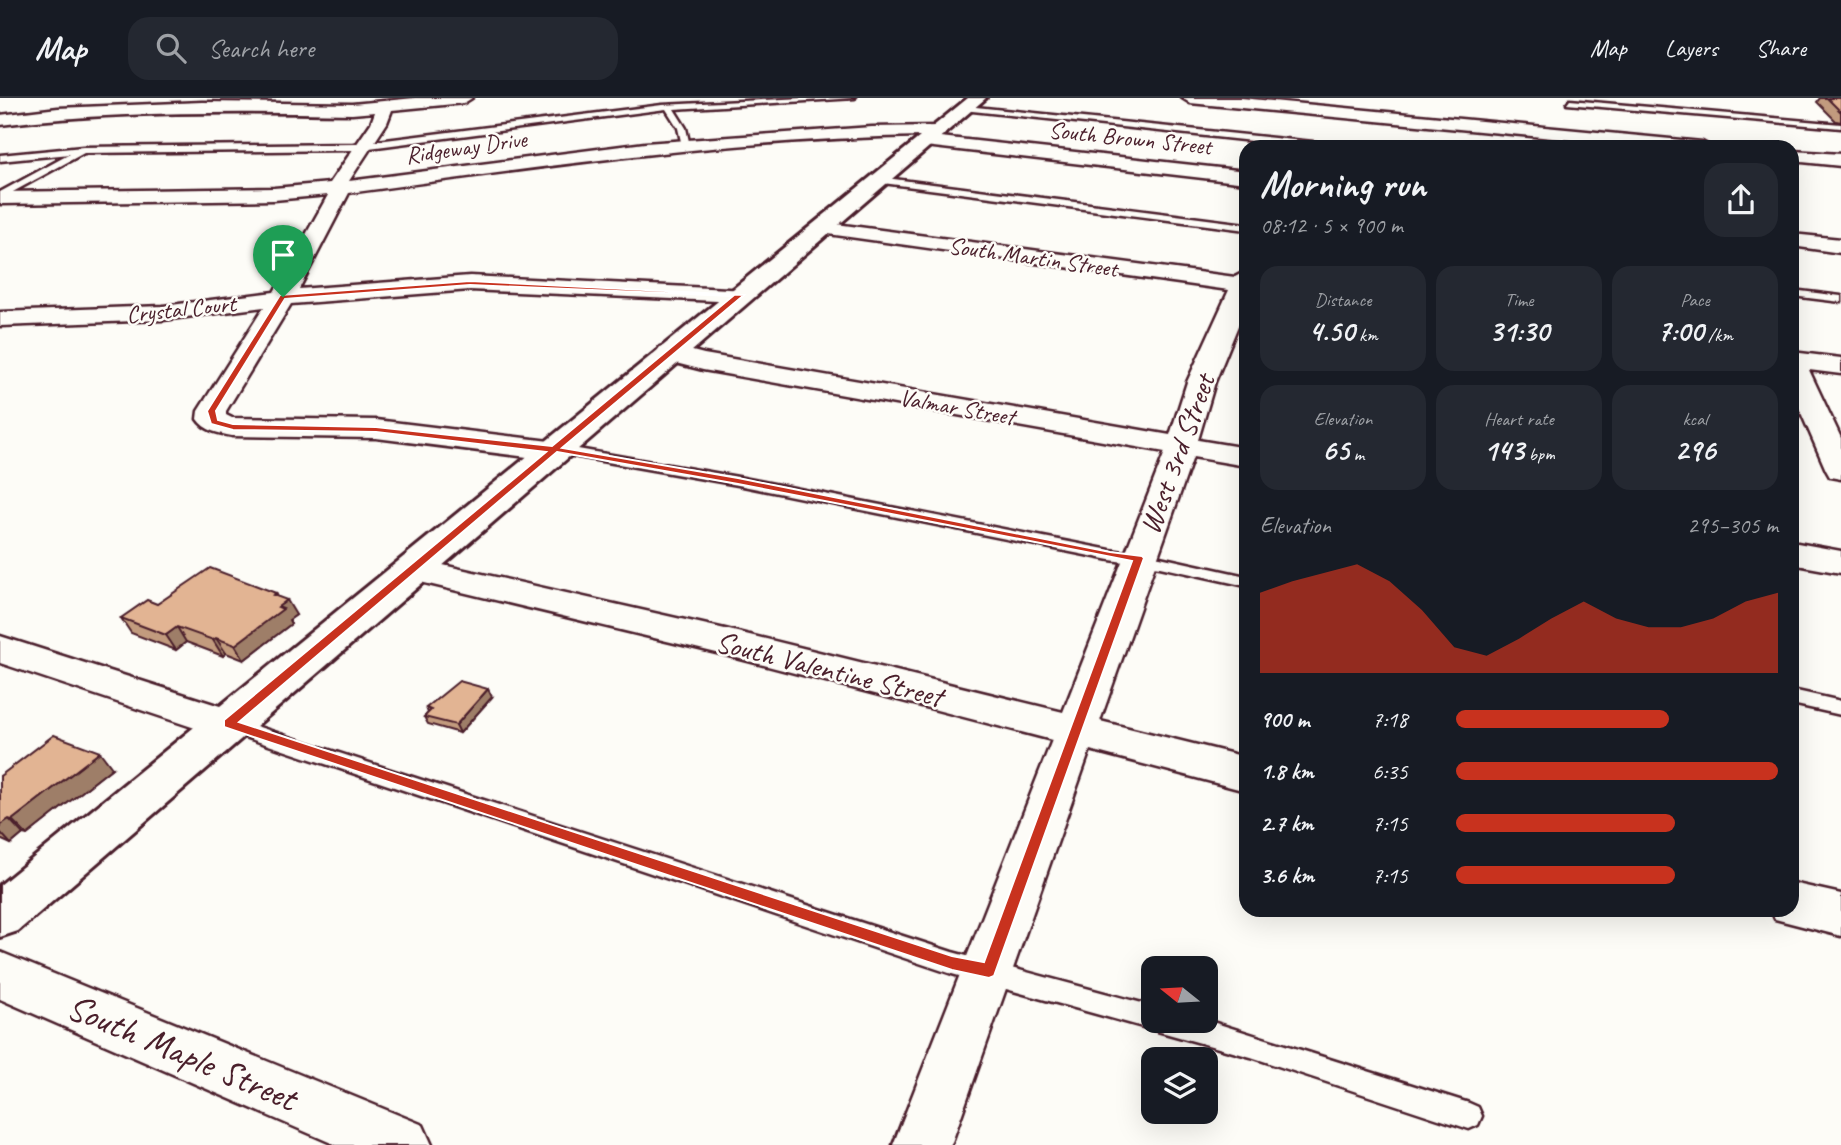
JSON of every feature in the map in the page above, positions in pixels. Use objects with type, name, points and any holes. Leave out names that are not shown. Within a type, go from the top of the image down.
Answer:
[{"type":"main road","points":[[0,915],[972,103]]},
{"type":"street","points":[[0,120],[58,113],[202,107],[385,107],[464,98]]},
{"type":"street","points":[[1190,98],[1629,140]]},
{"type":"street","points":[[385,107],[379,123],[339,181],[342,188],[283,297],[212,411],[214,422],[233,427],[376,429],[535,449],[555,449]]},
{"type":"street","name":"Ridgeway Drive","points":[[0,197],[258,195],[342,188],[621,151],[872,132],[931,136]]},
{"type":"street","name":"South Brown Street","points":[[931,136],[1239,176]]},
{"type":"street","points":[[1799,157],[1841,160]]},
{"type":"street","name":"South Martin Street","points":[[821,228],[1239,281]]},
{"type":"street","points":[[1799,241],[1841,246]]},
{"type":"street","name":"Crystal Court","points":[[0,319],[150,314],[283,297],[470,283],[740,295]]},
{"type":"street","name":"West 3rd Street","points":[[922,1145],[989,971],[1182,445],[1201,382],[1239,296]]},
{"type":"street","name":"Valmar Street","points":[[669,354],[1239,456]]},
{"type":"street","points":[[1799,362],[1841,366]]},
{"type":"street","points":[[1799,377],[1841,470]]},
{"type":"street","points":[[1799,554],[1841,562]]},
{"type":"street","name":"South Valentine Street","points":[[412,569],[724,642],[1239,772]]},
{"type":"street","points":[[0,649],[229,724]]},
{"type":"street","points":[[1799,906],[1841,915]]},
{"type":"street","name":"South Maple Street","points":[[0,975],[403,1145]]},
{"type":"lane","points":[[0,158],[83,150],[363,146],[669,107],[851,98]]},
{"type":"lane","points":[[1570,102],[1841,126]]},
{"type":"lane","points":[[972,103],[1276,140]]},
{"type":"lane","points":[[669,107],[682,128],[686,146]]},
{"type":"lane","points":[[0,197],[83,150]]},
{"type":"lane","points":[[878,180],[1239,227]]},
{"type":"lane","points":[[1799,294],[1841,299]]},
{"type":"lane","points":[[555,449],[738,481],[1239,579]]},
{"type":"lane","points":[[1799,699],[1841,708]]},
{"type":"lane","points":[[229,724],[939,958],[1141,1015]]},
{"type":"lane","points":[[1208,1033],[1469,1115]]},
{"type":"building","points":[[1827,98],[1841,98],[1841,112]]},
{"type":"building","points":[[210,568],[276,593],[273,595],[287,600],[278,607],[283,609],[235,645],[177,627],[166,635],[121,618],[147,600],[157,604]]},
{"type":"building","points":[[459,681],[488,689],[456,725],[424,717],[431,710],[426,708]]},
{"type":"building","points":[[54,735],[100,752],[12,820],[0,825],[0,776]]},
{"type":"route","points":[[283,297],[212,411],[211,419],[214,422],[233,427],[376,429],[535,449],[555,449],[229,724],[952,963],[989,971],[1139,558],[1110,555],[738,481],[555,449],[740,295],[470,283],[283,297]]}]
